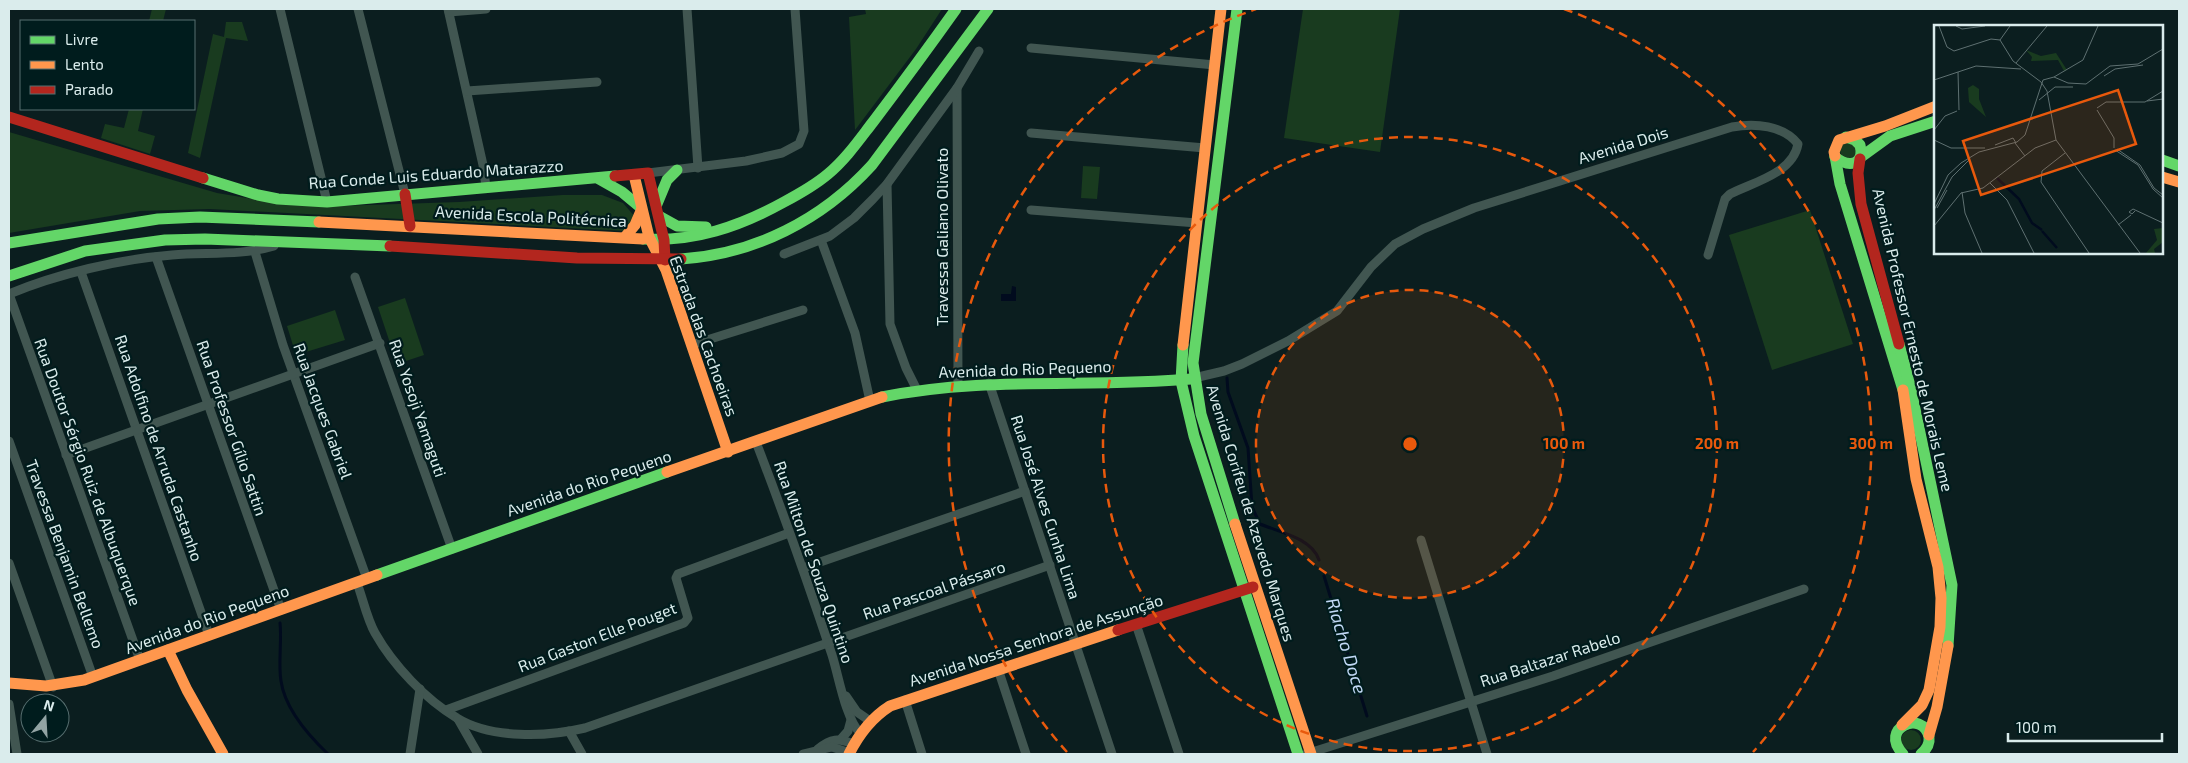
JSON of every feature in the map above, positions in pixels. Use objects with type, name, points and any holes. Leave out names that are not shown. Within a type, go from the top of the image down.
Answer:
[{"type":"main road","name":"Avenida Escola Politécnica","points":[[9,243],[158,219],[260,219],[664,240],[705,236],[736,226],[765,213],[815,185],[829,174],[882,109],[956,9]]},
{"type":"main road","points":[[9,276],[85,251],[132,244],[205,238],[286,243],[382,245],[577,258],[662,260],[695,258],[736,251],[772,238],[804,222],[852,186],[872,165],[988,9]]},
{"type":"main road","name":"Avenida Corifeu de Azevedo Marques","points":[[1221,9],[1181,362],[1181,380],[1194,436],[1298,754]]},
{"type":"main road","name":"Avenida Corifeu de Azevedo Marques","points":[[1238,9],[1195,353],[1194,378],[1206,432],[1309,754]]},
{"type":"main road","points":[[1934,107],[1885,126],[1839,140],[1834,147],[1835,157],[1840,163],[1848,165],[1855,163],[1890,136],[1934,122]]},
{"type":"main road","name":"Rua Conde Luis Eduardo Matarazzo","points":[[9,117],[258,195],[278,199],[327,202],[648,173]]},
{"type":"main road","points":[[1846,137],[1853,138],[1859,142],[1862,149],[1860,158]]},
{"type":"main road","name":"Avenida Professor Ernesto de Morais Leme","points":[[1835,157],[1840,184],[1904,392],[1916,479],[1938,566],[1940,627],[1929,690],[1922,705],[1902,725]]},
{"type":"main road","name":"Avenida Professor Ernesto de Morais Leme","points":[[1860,158],[1858,173],[1861,204],[1911,390],[1952,585],[1950,636],[1931,744]]},
{"type":"main road","points":[[2163,176],[2169,172],[2171,163]]},
{"type":"main road","points":[[657,204],[667,180],[677,170]]},
{"type":"main road","name":"Estrada das Cachoeiras","points":[[648,173],[660,216],[664,240],[662,260]]},
{"type":"main road","name":"Estrada das Cachoeiras","points":[[634,175],[641,209],[666,270],[728,452]]},
{"type":"main road","points":[[2163,177],[2179,182]]},
{"type":"main road","points":[[598,179],[622,192],[641,209],[635,225],[625,237]]},
{"type":"main road","points":[[382,245],[401,240],[408,234],[410,226],[405,194]]},
{"type":"main road","points":[[660,216],[677,226],[694,228],[736,226]]},
{"type":"main road","name":"Avenida do Rio Pequeno","points":[[9,684],[35,688],[53,687],[93,677],[870,402],[917,390],[958,385],[1181,380],[1194,378]]},
{"type":"main road","name":"Avenida Nossa Senhora de Assunção","points":[[853,746],[870,721],[890,706],[1075,643],[1255,586]]},
{"type":"main road","points":[[168,650],[187,690],[223,754]]},
{"type":"main road","points":[[1902,754],[1895,740],[1897,731],[1902,725],[1911,722],[1920,724],[1931,744],[1921,754]]},
{"type":"street","points":[[280,9],[327,202]]},
{"type":"street","points":[[358,9],[405,194]]},
{"type":"street","points":[[486,9],[449,10],[486,187]]},
{"type":"street","points":[[687,9],[698,168]]},
{"type":"street","name":"Rua Conde Luis Eduardo Matarazzo","points":[[648,173],[746,161],[782,153],[799,144],[804,131],[795,9]]},
{"type":"street","points":[[1031,48],[1215,65]]},
{"type":"street","points":[[784,254],[830,236],[854,218],[887,184],[957,88],[979,51]]},
{"type":"street","points":[[467,90],[597,82]]},
{"type":"street","name":"Travessa Galiano Olivato","points":[[957,88],[958,385]]},
{"type":"street","name":"Avenida Dois","points":[[1194,378],[1224,371],[1242,364],[1288,341],[1337,311],[1371,267],[1395,244],[1423,229],[1474,208],[1732,127],[1745,125],[1776,128],[1794,138],[1798,144],[1797,152],[1788,164],[1725,198],[1708,255]]},
{"type":"street","points":[[1031,133],[1205,148]]},
{"type":"street","points":[[887,184],[890,324],[906,368],[917,390]]},
{"type":"street","points":[[1031,210],[1197,224]]},
{"type":"street","points":[[821,240],[855,333],[870,402]]},
{"type":"street","points":[[9,294],[81,272],[156,257],[207,252],[255,252],[286,243]]},
{"type":"street","name":"Rua Jacques Gabriel","points":[[255,252],[293,374],[362,581],[374,632],[396,664],[420,689],[458,719]]},
{"type":"street","name":"Rua Professor Gílio Sattin","points":[[156,257],[281,610]]},
{"type":"street","name":"Rua Adolfino de Arruda Castanho","points":[[81,272],[209,635]]},
{"type":"street","name":"Rua Yosoji Yamaguti","points":[[355,277],[452,549]]},
{"type":"street","name":"Rua Doutor Sérgio Ruiz de Albuquerque","points":[[9,294],[140,660]]},
{"type":"street","points":[[691,345],[803,310]]},
{"type":"street","points":[[66,455],[380,343]]},
{"type":"street","name":"Rua José Alves Cunha Lima","points":[[989,383],[1112,754]]},
{"type":"street","name":"Travessa Benjamin Bellemo","points":[[9,441],[93,677]]},
{"type":"street","name":"Rua Milton de Souza Quintino","points":[[756,442],[803,568],[828,644],[851,720],[853,746]]},
{"type":"street","points":[[803,568],[1024,491]]},
{"type":"street","name":"Rua Gaston Elle Pouget","points":[[446,710],[684,623],[687,621],[688,616],[676,578],[678,574],[789,533]]},
{"type":"street","points":[[1421,540],[1487,754]]},
{"type":"street","points":[[9,563],[53,687]]},
{"type":"street","name":"Rua Pascoal Pássaro","points":[[458,719],[482,728],[524,735],[569,731],[828,644],[1050,565]]},
{"type":"street","name":"Rua Baltazar Rabelo","points":[[1309,754],[1553,676],[1804,589]]},
{"type":"street","points":[[1136,624],[1180,754]]},
{"type":"street","points":[[998,669],[1026,754]]},
{"type":"street","points":[[410,754],[420,689]]},
{"type":"street","name":"Rua Milton de Souza Quintino","points":[[843,692],[857,712],[870,721]]},
{"type":"street","points":[[906,700],[922,754]]},
{"type":"street","points":[[9,704],[17,754]]},
{"type":"street","points":[[458,719],[478,754]]},
{"type":"street","points":[[841,739],[848,731],[851,720]]},
{"type":"street","points":[[569,731],[582,754]]},
{"type":"street","points":[[818,750],[826,742],[833,739],[841,739],[853,746]]},
{"type":"street","points":[[803,754],[818,750],[853,746]]},
{"type":"green space","points":[[152,9],[166,9],[163,20],[149,20]]},
{"type":"green space","points":[[865,9],[942,9],[916,49],[855,130],[849,17],[866,14]]},
{"type":"green space","points":[[1303,9],[1400,9],[1380,152],[1284,138]]},
{"type":"green space","points":[[226,22],[242,22],[248,41],[226,38],[200,158],[188,153],[213,34],[224,37]]},
{"type":"green space","points":[[129,110],[143,110],[138,131],[155,136],[150,154],[101,138],[105,124],[124,128]]},
{"type":"green space","points":[[9,132],[217,193],[289,205],[337,206],[459,202],[563,195],[602,195],[623,203],[636,218],[626,231],[210,209],[140,211],[9,233]]},
{"type":"green space","points":[[1853,141],[1858,155],[1843,160],[1838,146]]},
{"type":"green space","points":[[1083,166],[1100,167],[1097,199],[1081,198]]},
{"type":"green space","points":[[1810,210],[1853,344],[1772,370],[1729,235]]},
{"type":"green space","points":[[405,298],[424,355],[397,364],[378,307]]},
{"type":"green space","points":[[335,310],[345,340],[296,355],[287,326]]},
{"type":"green space","points":[[1911,730],[1918,733],[1921,740],[1918,747],[1911,750],[1904,747],[1901,740],[1904,733]]},
{"type":"water","points":[[1012,286],[1016,287],[1016,301],[1001,301],[1001,294],[1011,294]]},
{"type":"waterway","name":"Riacho Doce","points":[[1227,378],[1228,392],[1248,448],[1252,507],[1260,524],[1302,541],[1310,546],[1319,560]]},
{"type":"waterway","name":"Riacho Doce","points":[[1324,576],[1367,716]]},
{"type":"waterway","points":[[280,623],[280,674],[287,702],[298,721],[328,754]]},
{"type":"traffic: fast","points":[[643,239],[680,238],[716,231],[767,211],[818,182],[835,168],[852,149],[956,9]]},
{"type":"traffic: fast","points":[[681,259],[708,256],[761,242],[809,218],[852,185],[872,165],[988,9]]},
{"type":"traffic: fast","points":[[1235,524],[1201,414],[1193,363],[1237,9]]},
{"type":"traffic: fast","points":[[1861,157],[1890,136],[1934,122]]},
{"type":"traffic: fast","points":[[1835,157],[1846,163],[1855,163],[1860,157],[1860,145],[1855,140],[1846,137]]},
{"type":"traffic: fast","points":[[1835,156],[1840,184],[1903,390]]},
{"type":"traffic: fast","points":[[2163,160],[2179,166]]},
{"type":"traffic: fast","points":[[657,204],[667,180],[677,170]]},
{"type":"traffic: fast","points":[[203,178],[258,195],[278,199],[327,202],[615,176]]},
{"type":"traffic: fast","points":[[599,179],[622,192],[640,207]]},
{"type":"traffic: fast","points":[[659,216],[677,226],[706,227]]},
{"type":"traffic: fast","points":[[9,243],[158,219],[200,217],[319,222]]},
{"type":"traffic: fast","points":[[9,276],[85,251],[165,240],[205,239],[390,246]]},
{"type":"traffic: fast","points":[[1899,344],[1911,390],[1952,585],[1948,646]]},
{"type":"traffic: fast","points":[[1183,345],[1181,381],[1194,436],[1298,754]]},
{"type":"traffic: fast","points":[[882,397],[920,391],[997,384],[1114,383],[1191,379]]},
{"type":"traffic: fast","points":[[377,575],[667,472]]},
{"type":"traffic: fast","points":[[1903,754],[1897,745],[1896,736],[1904,725],[1912,723],[1919,724],[1925,729],[1929,737],[1928,746],[1921,754]]},
{"type":"traffic: slow","points":[[1183,345],[1221,9]]},
{"type":"traffic: slow","points":[[1835,156],[1834,152],[1839,140],[1885,126],[1934,107]]},
{"type":"traffic: slow","points":[[634,175],[649,237],[666,270],[728,452]]},
{"type":"traffic: slow","points":[[2163,177],[2179,182]]},
{"type":"traffic: slow","points":[[625,237],[635,225],[641,211]]},
{"type":"traffic: slow","points":[[319,222],[643,239]]},
{"type":"traffic: slow","points":[[1902,725],[1922,705],[1929,690],[1940,627],[1941,598],[1938,567],[1916,479],[1903,390]]},
{"type":"traffic: slow","points":[[667,472],[882,397]]},
{"type":"traffic: slow","points":[[1235,524],[1311,754]]},
{"type":"traffic: slow","points":[[9,683],[46,686],[84,680],[377,575]]},
{"type":"traffic: slow","points":[[849,754],[866,727],[890,706],[1118,630]]},
{"type":"traffic: slow","points":[[1929,735],[1937,707],[1948,646]]},
{"type":"traffic: slow","points":[[168,650],[187,690],[223,754]]},
{"type":"traffic: jam","points":[[9,117],[203,178]]},
{"type":"traffic: jam","points":[[1860,159],[1858,173],[1861,204],[1899,344]]},
{"type":"traffic: jam","points":[[615,176],[648,173],[664,240],[665,260]]},
{"type":"traffic: jam","points":[[405,194],[410,226]]},
{"type":"traffic: jam","points":[[390,246],[577,258],[681,259]]},
{"type":"traffic: jam","points":[[1118,630],[1253,587]]}]
